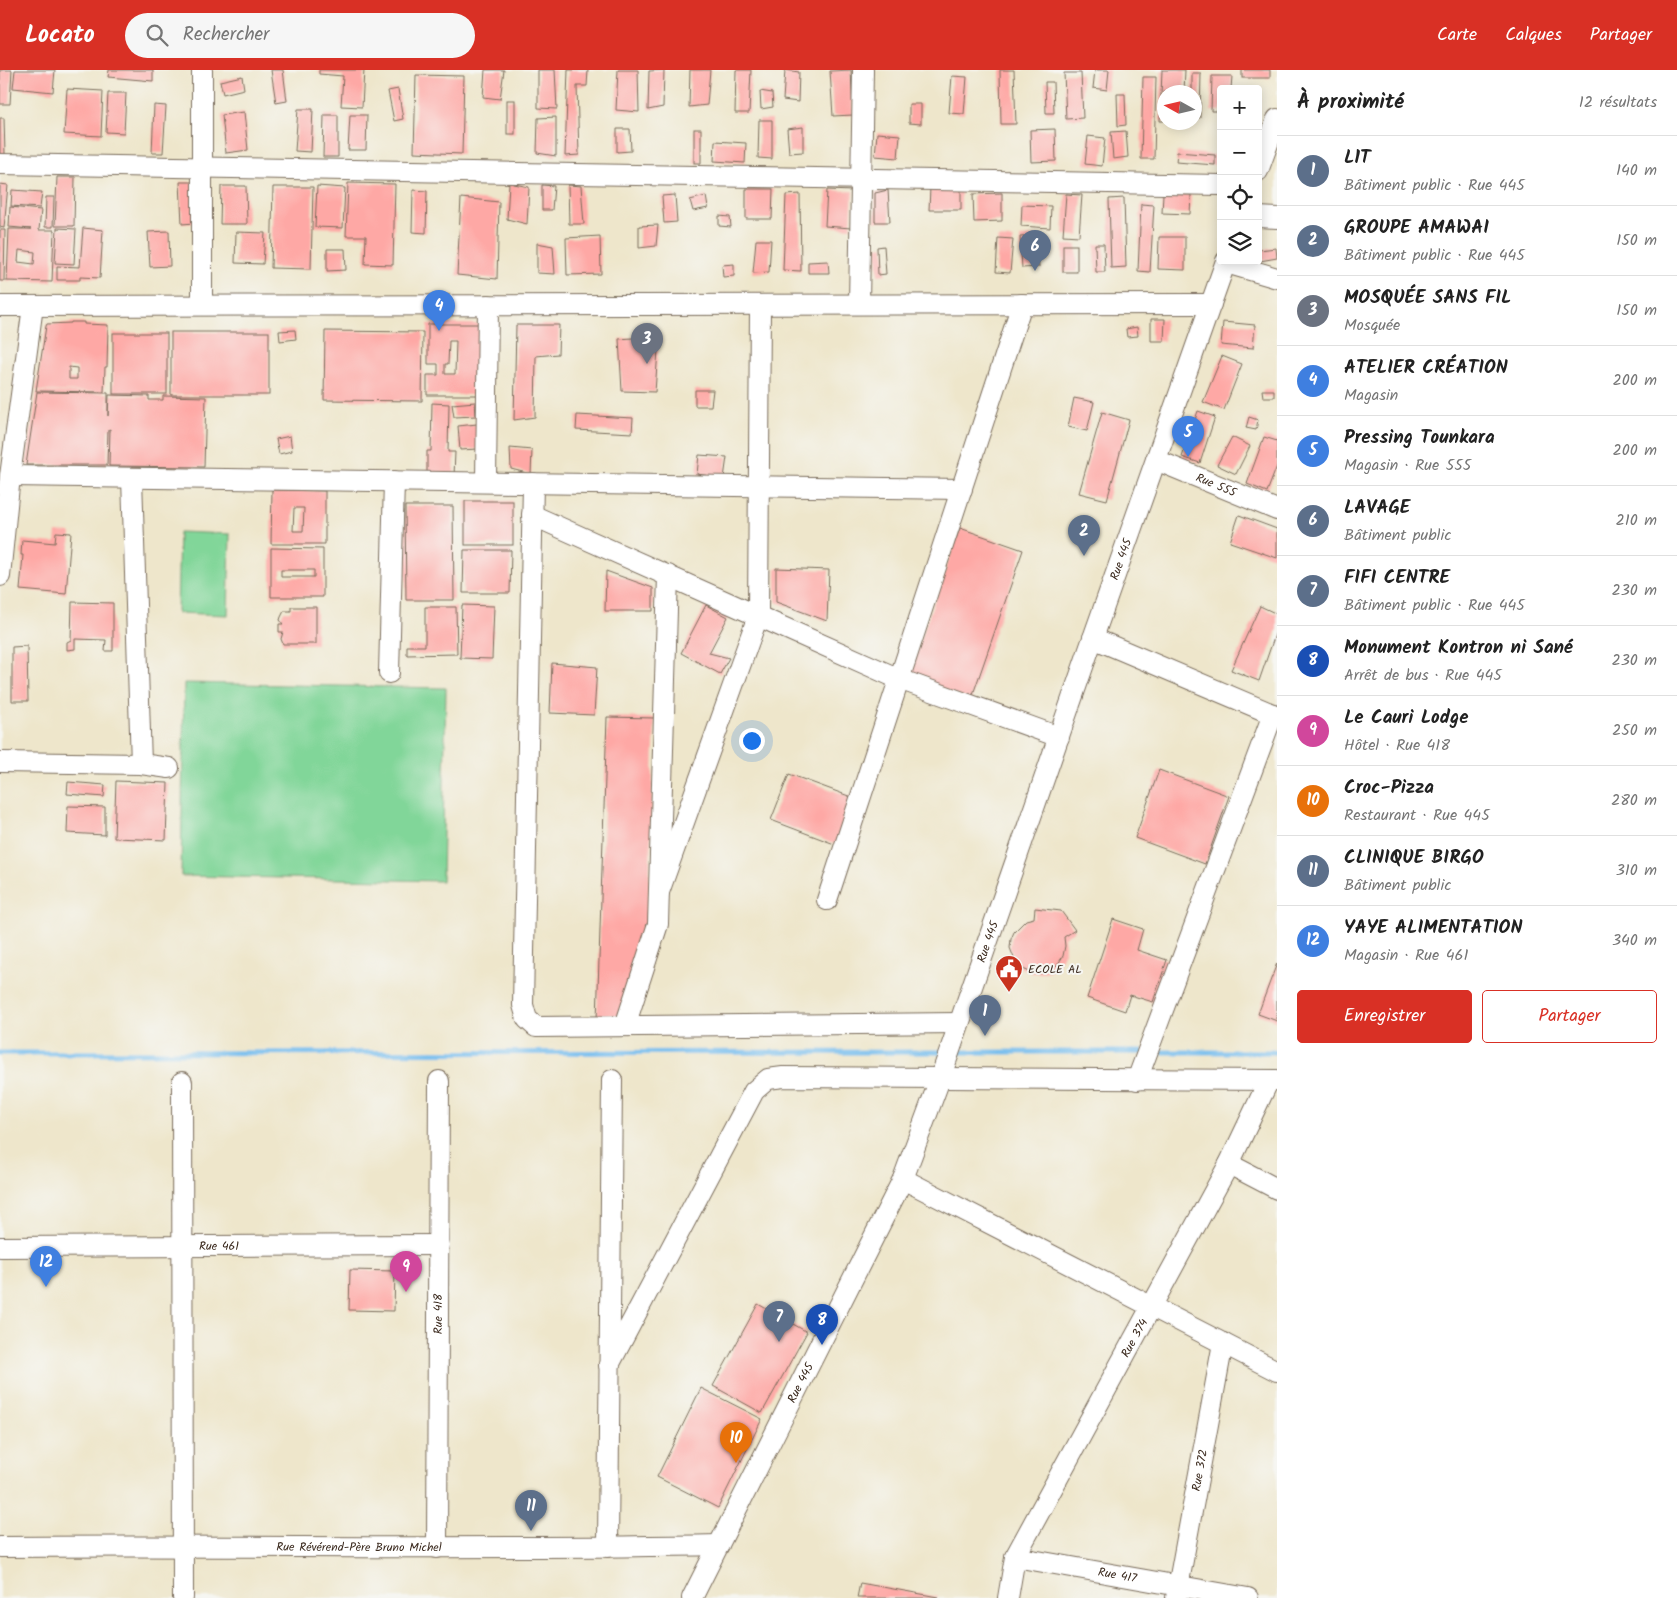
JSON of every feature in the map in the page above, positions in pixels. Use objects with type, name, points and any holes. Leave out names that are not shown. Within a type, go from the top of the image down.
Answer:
[{"type":"street","points":[[202,70],[202,306]]},
{"type":"street","points":[[859,304],[863,70]]},
{"type":"street","points":[[1262,160],[1277,119]]},
{"type":"street","points":[[0,164],[1217,185]]},
{"type":"street","points":[[1262,217],[1277,218]]},
{"type":"street","name":"Rue 445","points":[[692,1598],[903,1179],[943,1071],[1225,265]]},
{"type":"street","points":[[1236,265],[1277,278]]},
{"type":"street","points":[[828,900],[1022,304]]},
{"type":"street","points":[[0,306],[1211,304]]},
{"type":"street","points":[[486,482],[488,305]]},
{"type":"street","points":[[659,892],[758,616],[760,305]]},
{"type":"street","points":[[0,576],[10,476],[33,306]]},
{"type":"street","name":"Rue 555","points":[[1156,460],[1277,510]]},
{"type":"street","points":[[10,476],[962,489]]},
{"type":"street","points":[[132,478],[141,764]]},
{"type":"street","points":[[389,673],[394,481]]},
{"type":"street","points":[[533,483],[523,1005],[527,1019],[536,1027],[958,1027]]},
{"type":"street","points":[[532,515],[899,680],[1059,737]]},
{"type":"street","points":[[625,1026],[658,924],[668,575]]},
{"type":"street","points":[[1093,638],[1275,715],[1136,1080]]},
{"type":"street","points":[[0,762],[141,764],[169,768]]},
{"type":"street","points":[[609,1365],[754,1091],[768,1079],[943,1071],[1136,1080],[1273,1080]]},
{"type":"street","points":[[608,1547],[612,1080]]},
{"type":"street","name":"Rue 374","points":[[1008,1598],[1015,1557],[1273,1080]]},
{"type":"street","name":"Rue 418","points":[[437,1548],[439,1081]]},
{"type":"street","points":[[182,1082],[183,1598]]},
{"type":"street","points":[[1228,1164],[1277,1189]]},
{"type":"street","points":[[903,1179],[1277,1371]]},
{"type":"street","name":"Rue 461","points":[[0,1247],[438,1245]]},
{"type":"street","name":"Rue 372","points":[[1177,1592],[1223,1343]]},
{"type":"street","name":"Rue Révérend-Père Bruno Michel","points":[[0,1547],[437,1548],[719,1545]]},
{"type":"street","name":"Rue 417","points":[[1015,1557],[1177,1592],[1248,1598]]},
{"type":"green space","points":[[179,532],[230,534],[228,615],[177,613]]},
{"type":"green space","points":[[184,683],[446,688],[442,881],[181,876]]},
{"type":"building","points":[[0,70],[12,70],[10,104],[0,104]]},
{"type":"building","points":[[15,70],[55,70],[53,92],[13,88]]},
{"type":"building","points":[[109,70],[153,70],[153,81],[108,77]]},
{"type":"building","points":[[271,70],[283,70],[287,101],[276,103]]},
{"type":"building","points":[[319,70],[364,70],[362,107],[341,106],[343,76],[319,74]]},
{"type":"building","points":[[485,70],[504,70],[500,99],[483,97]]},
{"type":"building","points":[[538,70],[555,70],[557,109],[538,108]]},
{"type":"building","points":[[568,70],[588,70],[587,86],[577,86],[579,155],[565,156]]},
{"type":"building","points":[[618,70],[638,70],[639,112],[616,110]]},
{"type":"building","points":[[664,70],[663,107],[648,110],[649,71]]},
{"type":"building","points":[[690,70],[710,70],[707,105],[689,107]]},
{"type":"building","points":[[736,70],[751,70],[749,113],[735,113]]},
{"type":"building","points":[[785,70],[799,72],[798,102],[783,100]]},
{"type":"building","points":[[851,70],[853,115],[833,116],[830,71]]},
{"type":"building","points":[[1000,70],[1014,70],[1016,124],[1001,124]]},
{"type":"building","points":[[1095,70],[1109,70],[1107,90],[1093,88]]},
{"type":"building","points":[[1162,70],[1185,70],[1184,85],[1161,85]]},
{"type":"building","points":[[1242,70],[1270,70],[1270,78],[1242,78]]},
{"type":"building","points":[[1064,73],[1081,73],[1083,118],[1066,119]]},
{"type":"building","points":[[1192,73],[1201,73],[1201,85],[1192,85]]},
{"type":"building","points":[[416,75],[464,76],[462,154],[414,152]]},
{"type":"building","points":[[242,76],[244,89],[223,94],[220,81]]},
{"type":"building","points":[[952,76],[967,77],[964,114],[949,113]]},
{"type":"building","points":[[1212,76],[1232,76],[1231,85],[1217,85],[1217,111],[1211,111]]},
{"type":"building","points":[[1143,77],[1156,77],[1154,159],[1141,159]]},
{"type":"building","points":[[1045,82],[1053,82],[1054,113],[1046,113]]},
{"type":"building","points":[[67,89],[103,91],[101,136],[64,134]]},
{"type":"building","points":[[398,89],[403,119],[394,121],[388,91]]},
{"type":"building","points":[[760,91],[772,93],[773,107],[761,109]]},
{"type":"building","points":[[108,93],[126,93],[124,133],[106,132]]},
{"type":"building","points":[[1117,94],[1125,94],[1126,125],[1118,126]]},
{"type":"building","points":[[507,100],[515,100],[515,134],[507,134]]},
{"type":"building","points":[[909,104],[921,104],[921,124],[909,123]]},
{"type":"building","points":[[154,105],[166,106],[163,153],[152,153]]},
{"type":"building","points":[[298,109],[313,109],[311,152],[295,151]]},
{"type":"building","points":[[244,112],[248,150],[226,153],[222,115]]},
{"type":"building","points":[[324,115],[338,115],[338,157],[323,157]]},
{"type":"building","points":[[350,115],[367,115],[366,150],[348,150]]},
{"type":"building","points":[[556,117],[556,156],[537,153],[538,118]]},
{"type":"building","points":[[0,118],[4,118],[5,154],[0,154]]},
{"type":"building","points":[[759,120],[772,120],[772,159],[758,158]]},
{"type":"building","points":[[803,127],[803,152],[789,153],[787,129]]},
{"type":"building","points":[[617,129],[630,129],[631,151],[617,152]]},
{"type":"building","points":[[694,129],[701,129],[701,163],[694,163]]},
{"type":"building","points":[[1055,129],[1056,161],[1031,162],[1030,130]]},
{"type":"building","points":[[1126,131],[1128,157],[1113,159],[1111,132]]},
{"type":"building","points":[[877,133],[900,135],[898,158],[875,156]]},
{"type":"building","points":[[1088,136],[1105,138],[1102,166],[1085,164]]},
{"type":"building","points":[[715,141],[746,143],[745,163],[714,161]]},
{"type":"building","points":[[1177,152],[1215,155],[1215,165],[1176,162]]},
{"type":"building","points":[[57,177],[75,177],[74,226],[55,226]]},
{"type":"building","points":[[180,182],[193,182],[195,223],[182,224]]},
{"type":"building","points":[[348,183],[395,184],[393,265],[365,264],[366,236],[346,236]]},
{"type":"building","points":[[509,183],[529,187],[527,224],[507,219]]},
{"type":"building","points":[[0,184],[8,185],[4,228],[0,227]]},
{"type":"building","points":[[542,185],[554,186],[552,210],[542,210]]},
{"type":"building","points":[[568,185],[581,186],[584,224],[569,224]]},
{"type":"building","points":[[221,186],[246,186],[247,224],[220,224]]},
{"type":"building","points":[[317,186],[345,188],[343,228],[315,227]]},
{"type":"building","points":[[273,187],[313,187],[311,269],[271,268]]},
{"type":"building","points":[[930,188],[961,189],[961,210],[929,210]]},
{"type":"building","points":[[746,189],[773,189],[772,219],[746,219]]},
{"type":"building","points":[[12,190],[42,192],[40,208],[11,206]]},
{"type":"building","points":[[413,190],[427,191],[426,233],[412,232]]},
{"type":"building","points":[[827,190],[853,191],[851,228],[825,226]]},
{"type":"building","points":[[888,190],[890,222],[875,222],[875,193]]},
{"type":"building","points":[[1002,193],[1002,221],[974,222],[973,194]]},
{"type":"building","points":[[800,194],[801,271],[783,270],[786,195]]},
{"type":"building","points":[[1066,194],[1082,195],[1079,236],[1063,235]]},
{"type":"building","points":[[1163,194],[1191,195],[1190,214],[1162,213]]},
{"type":"building","points":[[675,195],[677,222],[664,223],[662,196]]},
{"type":"building","points":[[706,196],[708,208],[693,211],[690,200]]},
{"type":"building","points":[[46,197],[54,197],[53,227],[45,227]]},
{"type":"building","points":[[461,198],[499,202],[497,279],[457,275]]},
{"type":"building","points":[[1124,198],[1126,267],[1111,268],[1109,199]]},
{"type":"building","points":[[1141,204],[1154,205],[1150,272],[1138,271]]},
{"type":"building","points":[[1022,205],[1051,206],[1050,228],[1021,226]]},
{"type":"building","points":[[10,207],[41,210],[39,230],[54,230],[52,282],[7,281],[9,229],[31,229],[9,227]],"holes":[[[19,250],[35,252],[34,264],[18,262]]]},
{"type":"building","points":[[719,216],[730,217],[731,227],[719,226]]},
{"type":"building","points":[[658,225],[656,246],[639,248],[639,226]]},
{"type":"building","points":[[57,228],[76,229],[74,264],[55,263]]},
{"type":"building","points":[[83,228],[103,230],[100,278],[80,277],[80,280],[57,280],[57,266],[80,267]]},
{"type":"building","points":[[0,230],[5,230],[4,281],[0,281]]},
{"type":"building","points":[[169,231],[170,266],[150,267],[148,232]]},
{"type":"building","points":[[236,232],[265,233],[263,264],[235,263]]},
{"type":"building","points":[[600,236],[601,274],[567,275],[566,238]]},
{"type":"building","points":[[1037,236],[1039,267],[1022,268],[1020,237]]},
{"type":"building","points":[[1159,237],[1185,237],[1185,270],[1158,269]]},
{"type":"building","points":[[998,238],[1013,239],[1010,273],[996,272]]},
{"type":"building","points":[[756,240],[771,240],[769,272],[753,273]]},
{"type":"building","points":[[537,243],[553,246],[555,274],[537,273]]},
{"type":"building","points":[[1095,244],[1104,244],[1105,272],[1096,272]]},
{"type":"building","points":[[1063,245],[1077,245],[1077,272],[1063,272]]},
{"type":"building","points":[[884,246],[886,274],[878,275],[877,247]]},
{"type":"building","points":[[1276,248],[1277,258],[1262,261],[1262,250]]},
{"type":"building","points":[[327,249],[345,249],[346,270],[327,271]]},
{"type":"building","points":[[828,261],[829,273],[808,273],[808,262]]},
{"type":"building","points":[[734,264],[734,276],[723,277],[722,265]]},
{"type":"building","points":[[1151,319],[1165,319],[1164,341],[1151,341]]},
{"type":"building","points":[[84,322],[84,324],[108,325],[107,367],[105,367],[104,392],[36,391],[47,324]],"holes":[[[69,367],[77,368],[77,379],[69,379]]]},
{"type":"building","points":[[1223,322],[1255,325],[1253,348],[1221,345]]},
{"type":"building","points":[[428,324],[480,324],[480,395],[427,395],[427,375],[438,375],[438,364],[428,364]],"holes":[[[449,341],[456,341],[455,374],[445,374],[445,364],[448,364]]]},
{"type":"building","points":[[516,325],[559,325],[558,354],[536,356],[535,417],[514,420]]},
{"type":"building","points":[[1137,327],[1138,336],[1127,337],[1126,329]]},
{"type":"building","points":[[295,330],[296,339],[280,341],[279,331]]},
{"type":"building","points":[[325,331],[423,332],[422,401],[324,400]]},
{"type":"building","points":[[171,332],[269,332],[269,395],[171,395]]},
{"type":"building","points":[[113,333],[167,333],[167,394],[113,394]]},
{"type":"building","points":[[659,336],[655,392],[622,391],[619,339]]},
{"type":"building","points":[[1222,356],[1242,364],[1224,410],[1203,402]]},
{"type":"building","points":[[695,390],[713,390],[711,406],[695,406]]},
{"type":"building","points":[[1262,390],[1274,390],[1274,397],[1263,397]]},
{"type":"building","points":[[37,392],[108,393],[108,416],[109,395],[149,396],[149,400],[163,400],[163,396],[206,397],[204,467],[109,466],[110,429],[108,430],[107,465],[26,465]]},
{"type":"building","points":[[1074,398],[1094,402],[1087,431],[1068,427]]},
{"type":"building","points":[[475,402],[476,416],[454,417],[452,404]]},
{"type":"building","points":[[432,403],[449,404],[448,452],[455,452],[454,476],[427,475],[427,451],[431,451]]},
{"type":"building","points":[[1198,411],[1215,417],[1200,463],[1182,457]]},
{"type":"building","points":[[1102,412],[1129,420],[1107,500],[1079,493]]},
{"type":"building","points":[[577,415],[633,418],[632,433],[576,430]]},
{"type":"building","points":[[1249,417],[1258,420],[1256,430],[1246,428]]},
{"type":"building","points":[[477,424],[478,449],[460,450],[458,426]]},
{"type":"building","points":[[290,436],[292,451],[279,454],[276,439]]},
{"type":"building","points":[[1232,437],[1250,446],[1236,474],[1217,465]]},
{"type":"building","points":[[1264,437],[1277,441],[1277,466],[1267,492],[1247,484]]},
{"type":"building","points":[[510,448],[532,450],[531,474],[511,469]]},
{"type":"building","points":[[699,455],[727,457],[724,478],[697,474]]},
{"type":"building","points":[[272,490],[325,491],[325,544],[271,544]],"holes":[[[294,508],[304,508],[303,531],[293,531]]]},
{"type":"building","points":[[465,501],[513,501],[513,545],[465,545]]},
{"type":"building","points":[[405,506],[453,506],[454,600],[406,600]]},
{"type":"building","points":[[1239,515],[1277,529],[1277,558],[1230,542]]},
{"type":"building","points":[[960,528],[1023,550],[971,700],[907,678]]},
{"type":"building","points":[[56,532],[71,533],[66,594],[20,590],[23,555],[21,555],[22,540],[55,543]]},
{"type":"building","points":[[271,548],[323,549],[323,597],[271,597]],"holes":[[[281,570],[314,570],[314,577],[281,577]]]},
{"type":"building","points":[[464,550],[511,550],[510,593],[463,593]]},
{"type":"building","points":[[776,568],[829,570],[827,621],[776,602]]},
{"type":"building","points":[[606,571],[653,588],[653,611],[605,611]]},
{"type":"building","points":[[72,602],[113,603],[113,651],[105,651],[106,640],[75,639],[75,649],[67,650],[67,642],[71,640]]},
{"type":"building","points":[[462,605],[494,606],[492,659],[460,658]]},
{"type":"building","points":[[706,605],[728,617],[709,653],[729,658],[720,674],[681,653]]},
{"type":"building","points":[[1260,606],[1277,614],[1277,629],[1259,681],[1231,670]]},
{"type":"building","points":[[291,607],[316,607],[316,644],[283,644],[281,639],[283,632],[279,632],[279,624],[283,624],[280,620],[284,611],[291,611]]},
{"type":"building","points":[[425,607],[456,607],[457,654],[407,655],[407,646],[425,646]]},
{"type":"building","points":[[27,646],[28,701],[12,701],[12,647]]},
{"type":"building","points":[[552,663],[597,667],[594,715],[550,713]]},
{"type":"building","points":[[607,717],[655,718],[648,926],[618,1021],[597,1020]]},
{"type":"building","points":[[1159,770],[1229,796],[1205,864],[1135,838]]},
{"type":"building","points":[[789,774],[854,798],[837,845],[771,820]]},
{"type":"building","points":[[116,781],[168,783],[166,840],[114,838]]},
{"type":"building","points":[[68,782],[105,785],[104,797],[67,794]]},
{"type":"building","points":[[68,806],[105,807],[105,835],[67,833]]},
{"type":"building","points":[[1035,908],[1061,911],[1075,930],[1064,937],[1063,956],[1058,964],[1051,970],[1042,973],[1032,973],[1023,969],[1016,963],[1010,948],[1014,932],[1026,920],[1034,918]]},
{"type":"building","points":[[1113,919],[1143,929],[1137,950],[1167,960],[1153,1002],[1130,995],[1125,1011],[1087,998]]},
{"type":"building","points":[[1277,963],[1277,1021],[1258,1014]]},
{"type":"building","points":[[350,1270],[395,1271],[394,1311],[349,1310]]},
{"type":"building","points":[[758,1304],[807,1332],[762,1413],[713,1386]]},
{"type":"building","points":[[701,1388],[762,1419],[718,1508],[657,1477]]},
{"type":"building","points":[[860,1583],[938,1597],[938,1598],[857,1598]]},
{"type":"waterway","points":[[0,1053],[944,1052]]},
{"type":"waterway","points":[[953,1052],[1142,1052]]},
{"type":"waterway","points":[[1153,1052],[1277,1052]]},
{"type":"place","name":"LAVAGE","points":[[1035,271]]},
{"type":"place","name":"ATELIER CRÉATION","points":[[439,331]]},
{"type":"place","name":"MOSQUÉE SANS FIL","points":[[647,364]]},
{"type":"place","name":"Pressing Tounkara","points":[[1188,457]]},
{"type":"place","name":"GROUPE AMAWAI","points":[[1084,556]]},
{"type":"place","name":"ECOLE AL","points":[[1009,993]]},
{"type":"place","name":"L1T","points":[[985,1036]]},
{"type":"place","name":"YAYE ALIMENTATION","points":[[46,1287]]},
{"type":"place","name":"Le Cauri Lodge","points":[[406,1292]]},
{"type":"place","name":"FIFI CENTRE","points":[[779,1342]]},
{"type":"place","name":"Monument Kontron ni Sané","points":[[822,1345]]},
{"type":"place","name":"Croc-Pizza","points":[[736,1463]]},
{"type":"place","name":"CLINIQUE BIRGO","points":[[531,1531]]}]
